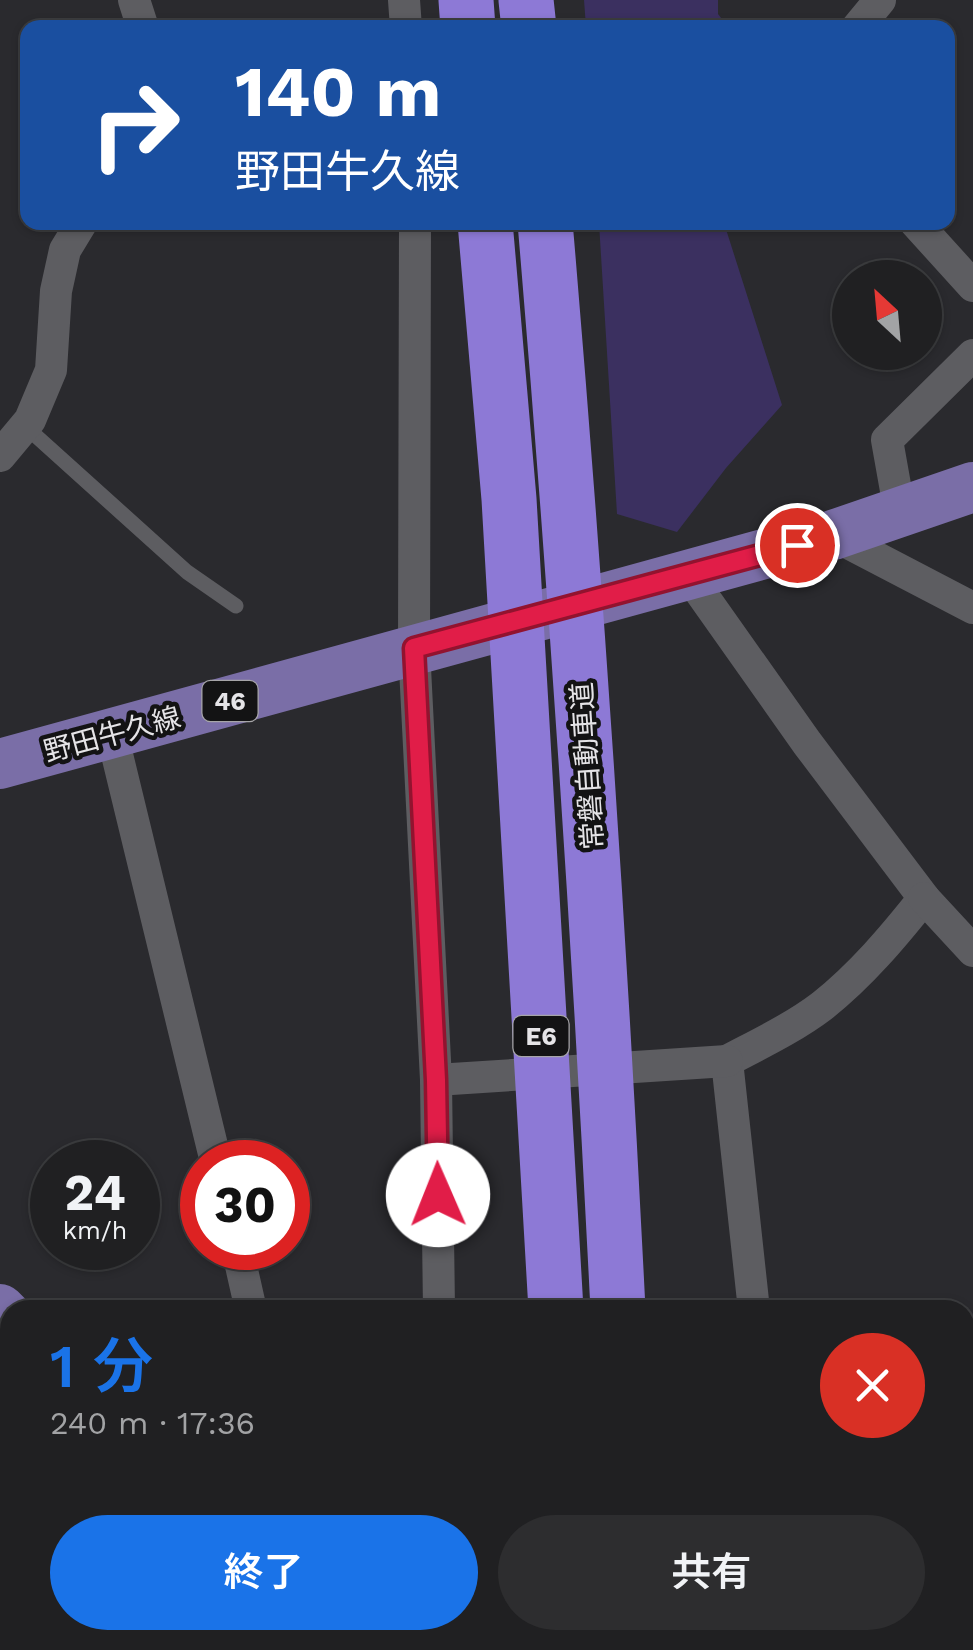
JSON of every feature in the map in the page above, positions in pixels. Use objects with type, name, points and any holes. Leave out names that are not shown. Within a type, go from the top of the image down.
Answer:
[{"type":"highway","name":"E6","points":[[486,230],[509,499],[555,1300]]},
{"type":"highway","name":"常磐自動車道","points":[[546,230],[600,948],[618,1300]]},
{"type":"highway","points":[[524,1300],[525,762]]},
{"type":"highway","points":[[600,948],[652,1300]]},
{"type":"main road","name":"野田牛久線","points":[[0,764],[833,535],[973,487]]},
{"type":"street","points":[[864,20],[880,0]]},
{"type":"street","points":[[0,456],[25,426],[51,370],[56,291],[65,250],[77,230]]},
{"type":"street","points":[[415,230],[437,642],[439,1300]]},
{"type":"street","points":[[922,230],[973,286]]},
{"type":"street","points":[[900,513],[888,440],[973,355]]},
{"type":"street","points":[[833,535],[973,608]]},
{"type":"street","points":[[688,576],[924,898],[973,950]]},
{"type":"street","points":[[112,734],[211,1140]]},
{"type":"street","points":[[436,1080],[727,1061],[822,1006],[870,962],[924,898]]},
{"type":"street","points":[[727,1061],[753,1300]]},
{"type":"street","points":[[242,1270],[249,1300]]},
{"type":"lane","points":[[25,426],[187,572],[236,606]]},
{"type":"shaded area","points":[[584,0],[718,0],[718,14],[723,20],[585,20]]},
{"type":"shaded area","points":[[599,230],[726,230],[782,405],[726,468],[677,532],[617,514]]},
{"type":"route","points":[[438,1195],[436,1080],[414,648],[797,545]]}]
